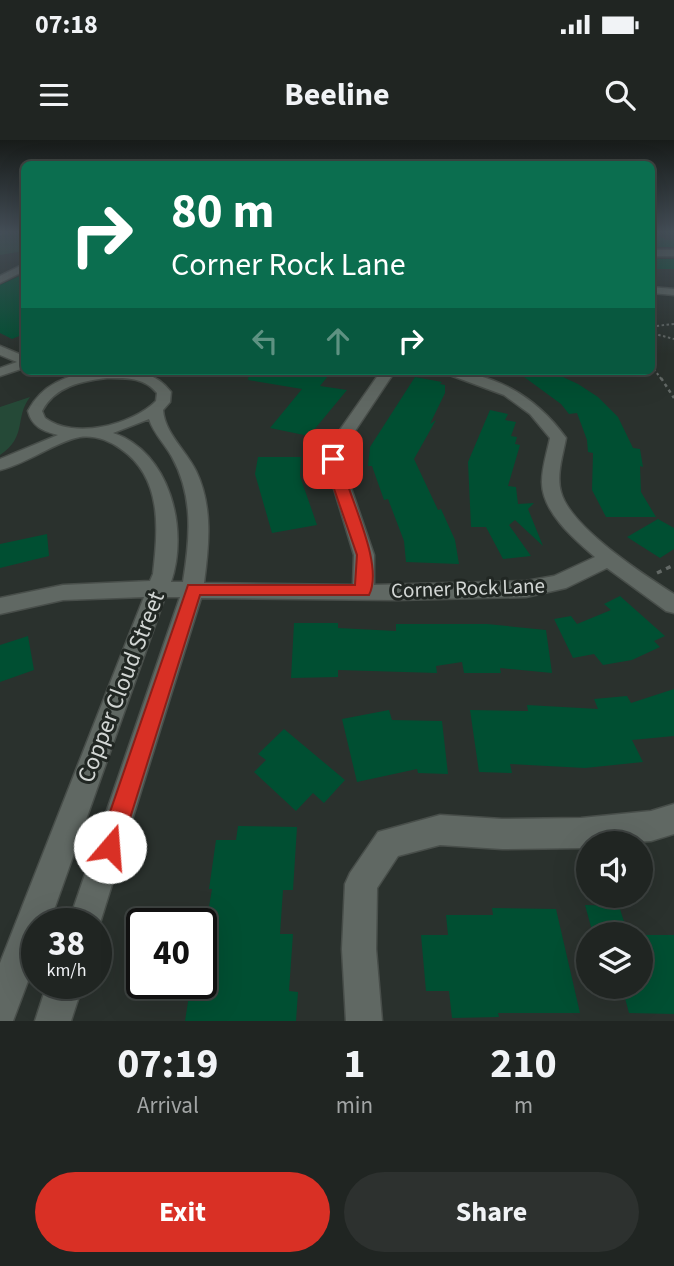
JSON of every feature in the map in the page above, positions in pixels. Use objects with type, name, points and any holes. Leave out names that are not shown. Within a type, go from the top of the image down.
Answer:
[{"type":"street","points":[[655,290],[674,292]]},
{"type":"street","points":[[0,350],[21,360]]},
{"type":"street","points":[[0,372],[21,363]]},
{"type":"street","points":[[0,463],[29,435],[38,420],[36,407],[46,394],[67,383],[93,375]]},
{"type":"street","points":[[0,463],[57,439],[129,425],[156,409],[162,397],[159,377],[133,375]]},
{"type":"street","points":[[363,591],[364,555],[333,459],[343,437],[385,375]]},
{"type":"street","points":[[468,375],[506,389],[540,413],[558,438],[552,470],[552,496],[572,523],[610,558],[674,605]]},
{"type":"street","points":[[43,379],[46,394]]},
{"type":"street","name":"Copper Cloud Street","points":[[90,908],[193,589],[200,547],[200,511],[192,481],[179,455],[158,427],[156,409]]},
{"type":"street","name":"Copper Cloud Street","points":[[0,1009],[159,589],[169,524],[167,502],[161,485],[143,459],[126,445],[109,436],[52,429],[38,420]]},
{"type":"street","name":"Corner Rock Lane","points":[[0,606],[57,594],[159,589],[526,589],[559,583],[610,558]]},
{"type":"street","points":[[364,1021],[359,949],[361,884],[389,843],[440,830],[502,834],[581,833],[651,826],[674,820]]},
{"type":"street","points":[[53,1021],[60,999]]},
{"type":"path","points":[[655,327],[674,324]]},
{"type":"path","points":[[655,331],[659,335],[674,339]]},
{"type":"path","points":[[655,369],[663,376],[668,392],[674,396]]},
{"type":"green space","points":[[30,397],[22,412],[18,434],[9,448],[0,455],[0,407]]},
{"type":"building","points":[[21,275],[21,335],[12,339],[0,333],[0,285]]},
{"type":"building","points":[[249,375],[329,375],[320,386],[347,390],[309,436],[270,428],[302,389],[248,380]]},
{"type":"building","points":[[521,375],[559,375],[598,397],[618,417],[633,448],[640,449],[643,467],[640,466],[641,492],[656,517],[606,517],[592,490],[593,453],[588,452],[587,440],[577,413],[569,414],[561,404]]},
{"type":"building","points":[[415,377],[442,382],[440,384],[445,385],[445,393],[430,424],[436,420],[414,459],[455,540],[459,564],[406,562],[404,541],[388,499],[384,500],[372,466],[368,466],[370,447]]},
{"type":"building","points":[[490,410],[508,414],[505,420],[516,422],[511,436],[517,437],[515,444],[520,445],[508,486],[516,487],[518,504],[534,503],[528,509],[543,546],[515,520],[509,525],[531,556],[503,559],[486,527],[471,527],[468,462]]},
{"type":"building","points":[[258,457],[301,457],[300,476],[317,525],[272,533],[255,474]]},
{"type":"building","points":[[658,519],[674,528],[674,549],[660,558],[627,537]]},
{"type":"building","points":[[47,534],[49,556],[0,568],[0,544]]},
{"type":"building","points":[[620,596],[665,636],[654,641],[660,647],[632,660],[603,665],[594,654],[573,658],[554,619],[571,616],[577,624],[611,610],[604,604]]},
{"type":"building","points":[[294,623],[338,623],[338,628],[396,631],[396,624],[487,624],[546,630],[552,673],[500,668],[501,673],[464,673],[462,662],[436,666],[437,673],[338,670],[338,677],[291,678]]},
{"type":"building","points":[[28,636],[34,670],[0,682],[0,645]]},
{"type":"building","points":[[674,689],[674,736],[632,740],[643,762],[585,768],[510,764],[512,773],[479,772],[470,710],[528,711],[527,705],[598,709],[594,699],[627,696],[631,703]]},
{"type":"building","points":[[389,710],[392,720],[442,721],[448,774],[418,773],[417,769],[357,782],[342,719]]},
{"type":"building","points":[[284,729],[345,780],[324,803],[313,793],[296,811],[254,772],[266,760],[258,754]]},
{"type":"building","points":[[238,826],[297,827],[293,890],[283,890],[280,934],[293,934],[289,991],[298,992],[296,1021],[185,1021],[188,999],[217,999],[217,908],[209,908],[212,889],[209,889],[216,840],[236,840]]},
{"type":"building","points":[[492,908],[556,909],[580,1013],[498,1013],[499,1017],[452,1018],[449,991],[426,991],[421,935],[448,935],[446,915],[493,915]]},
{"type":"building","points":[[586,908],[620,908],[624,922],[590,922]]},
{"type":"building","points":[[653,935],[674,935],[674,1014],[629,1013],[625,999],[653,999]]},
{"type":"route","points":[[110,847],[193,589],[264,592],[363,591],[364,555],[333,459]]}]
